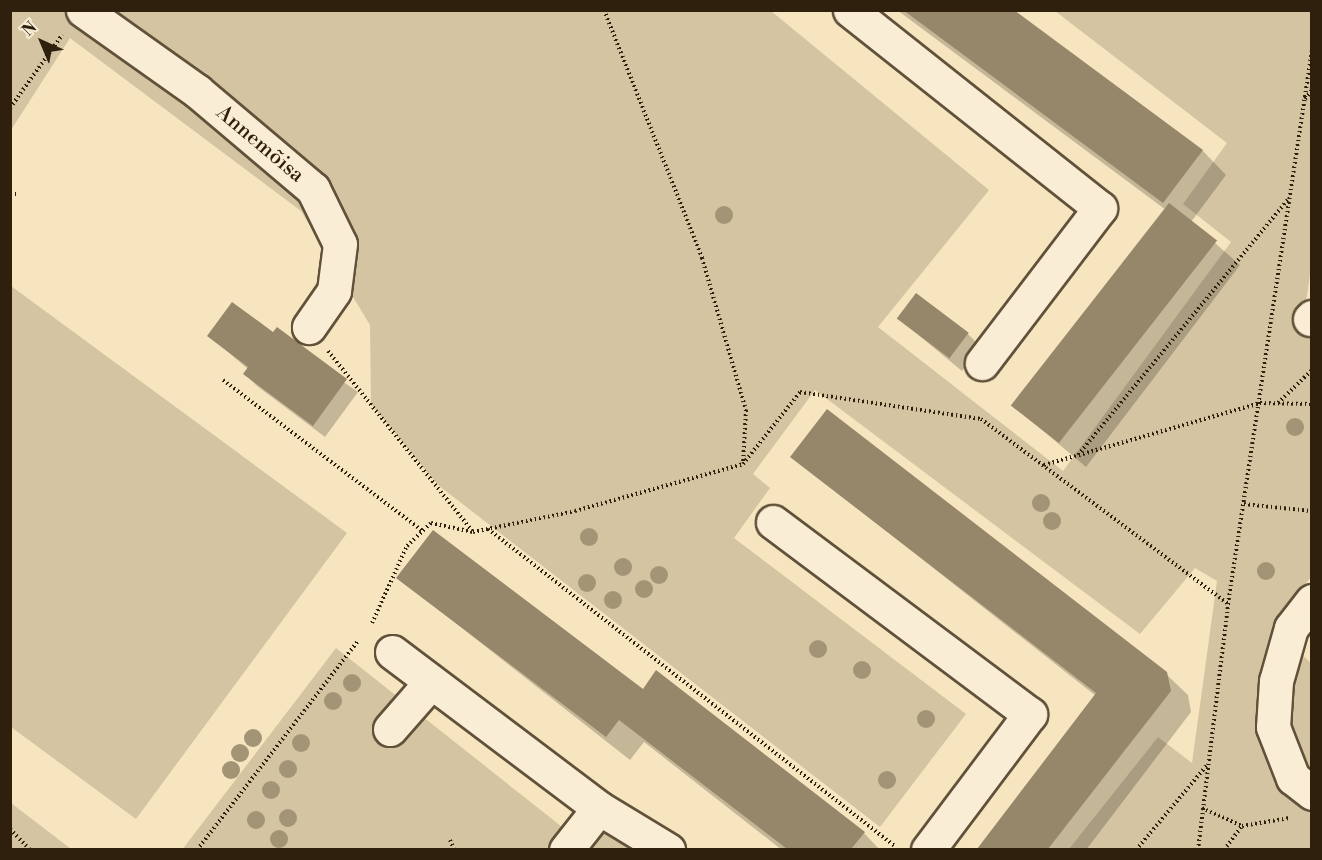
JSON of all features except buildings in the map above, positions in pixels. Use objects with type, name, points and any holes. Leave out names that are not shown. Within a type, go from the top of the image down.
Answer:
[{"type":"street","points":[[850,10],[1100,208],[982,363]]},
{"type":"street","name":"Annemõisa","points":[[74,20],[197,91],[313,189],[340,244],[334,291],[309,327]]},
{"type":"street","points":[[773,522],[1030,714],[928,849]]},
{"type":"street","points":[[1307,805],[1293,778],[1274,727],[1276,681],[1291,628],[1311,601]]},
{"type":"street","points":[[392,652],[599,808],[668,849]]},
{"type":"street","points":[[390,729],[431,682]]},
{"type":"street","points":[[566,849],[599,808]]},
{"type":"path","points":[[604,10],[702,258],[746,410],[743,464]]},
{"type":"path","points":[[10,108],[74,20]]},
{"type":"path","points":[[1197,849],[1228,604],[1260,403],[1311,50]]},
{"type":"path","points":[[1304,100],[1311,90]]},
{"type":"path","points":[[1078,455],[1289,198]]},
{"type":"path","points":[[309,327],[473,532]]},
{"type":"path","points":[[1278,403],[1311,370]]},
{"type":"path","points":[[223,380],[423,531]]},
{"type":"path","points":[[367,629],[406,546],[431,523],[473,532],[575,511],[743,464],[800,392],[981,418],[1228,604]]},
{"type":"path","points":[[1043,465],[1260,403],[1311,404]]},
{"type":"path","points":[[1244,504],[1311,511]]},
{"type":"path","points":[[487,529],[900,849]]},
{"type":"path","points":[[197,849],[361,638]]},
{"type":"path","points":[[1136,849],[1207,765]]},
{"type":"path","points":[[1224,849],[1242,826],[1307,805]]},
{"type":"path","points":[[1202,808],[1242,826]]},
{"type":"path","points":[[10,829],[30,849]]},
{"type":"path","points":[[450,840],[454,849]]},
{"type":"shaded area","points":[[10,11],[771,11],[989,190],[878,327],[1063,471],[1231,242],[1183,204],[1227,143],[1055,11],[1311,11],[1312,261],[1302,329],[1312,334],[1311,577],[1272,627],[1311,663],[1311,849],[1069,849],[1158,737],[1192,763],[1217,581],[1195,568],[1140,634],[815,390],[753,474],[770,488],[734,538],[966,714],[880,827],[438,485],[371,404],[370,325],[301,211],[70,38],[11,130]]},
{"type":"shaded area","points":[[11,286],[347,533],[136,819],[11,727]]},
{"type":"shaded area","points":[[336,648],[571,834],[607,834],[631,849],[182,850]]},
{"type":"shaded area","points":[[11,803],[71,849],[11,849]]}]
